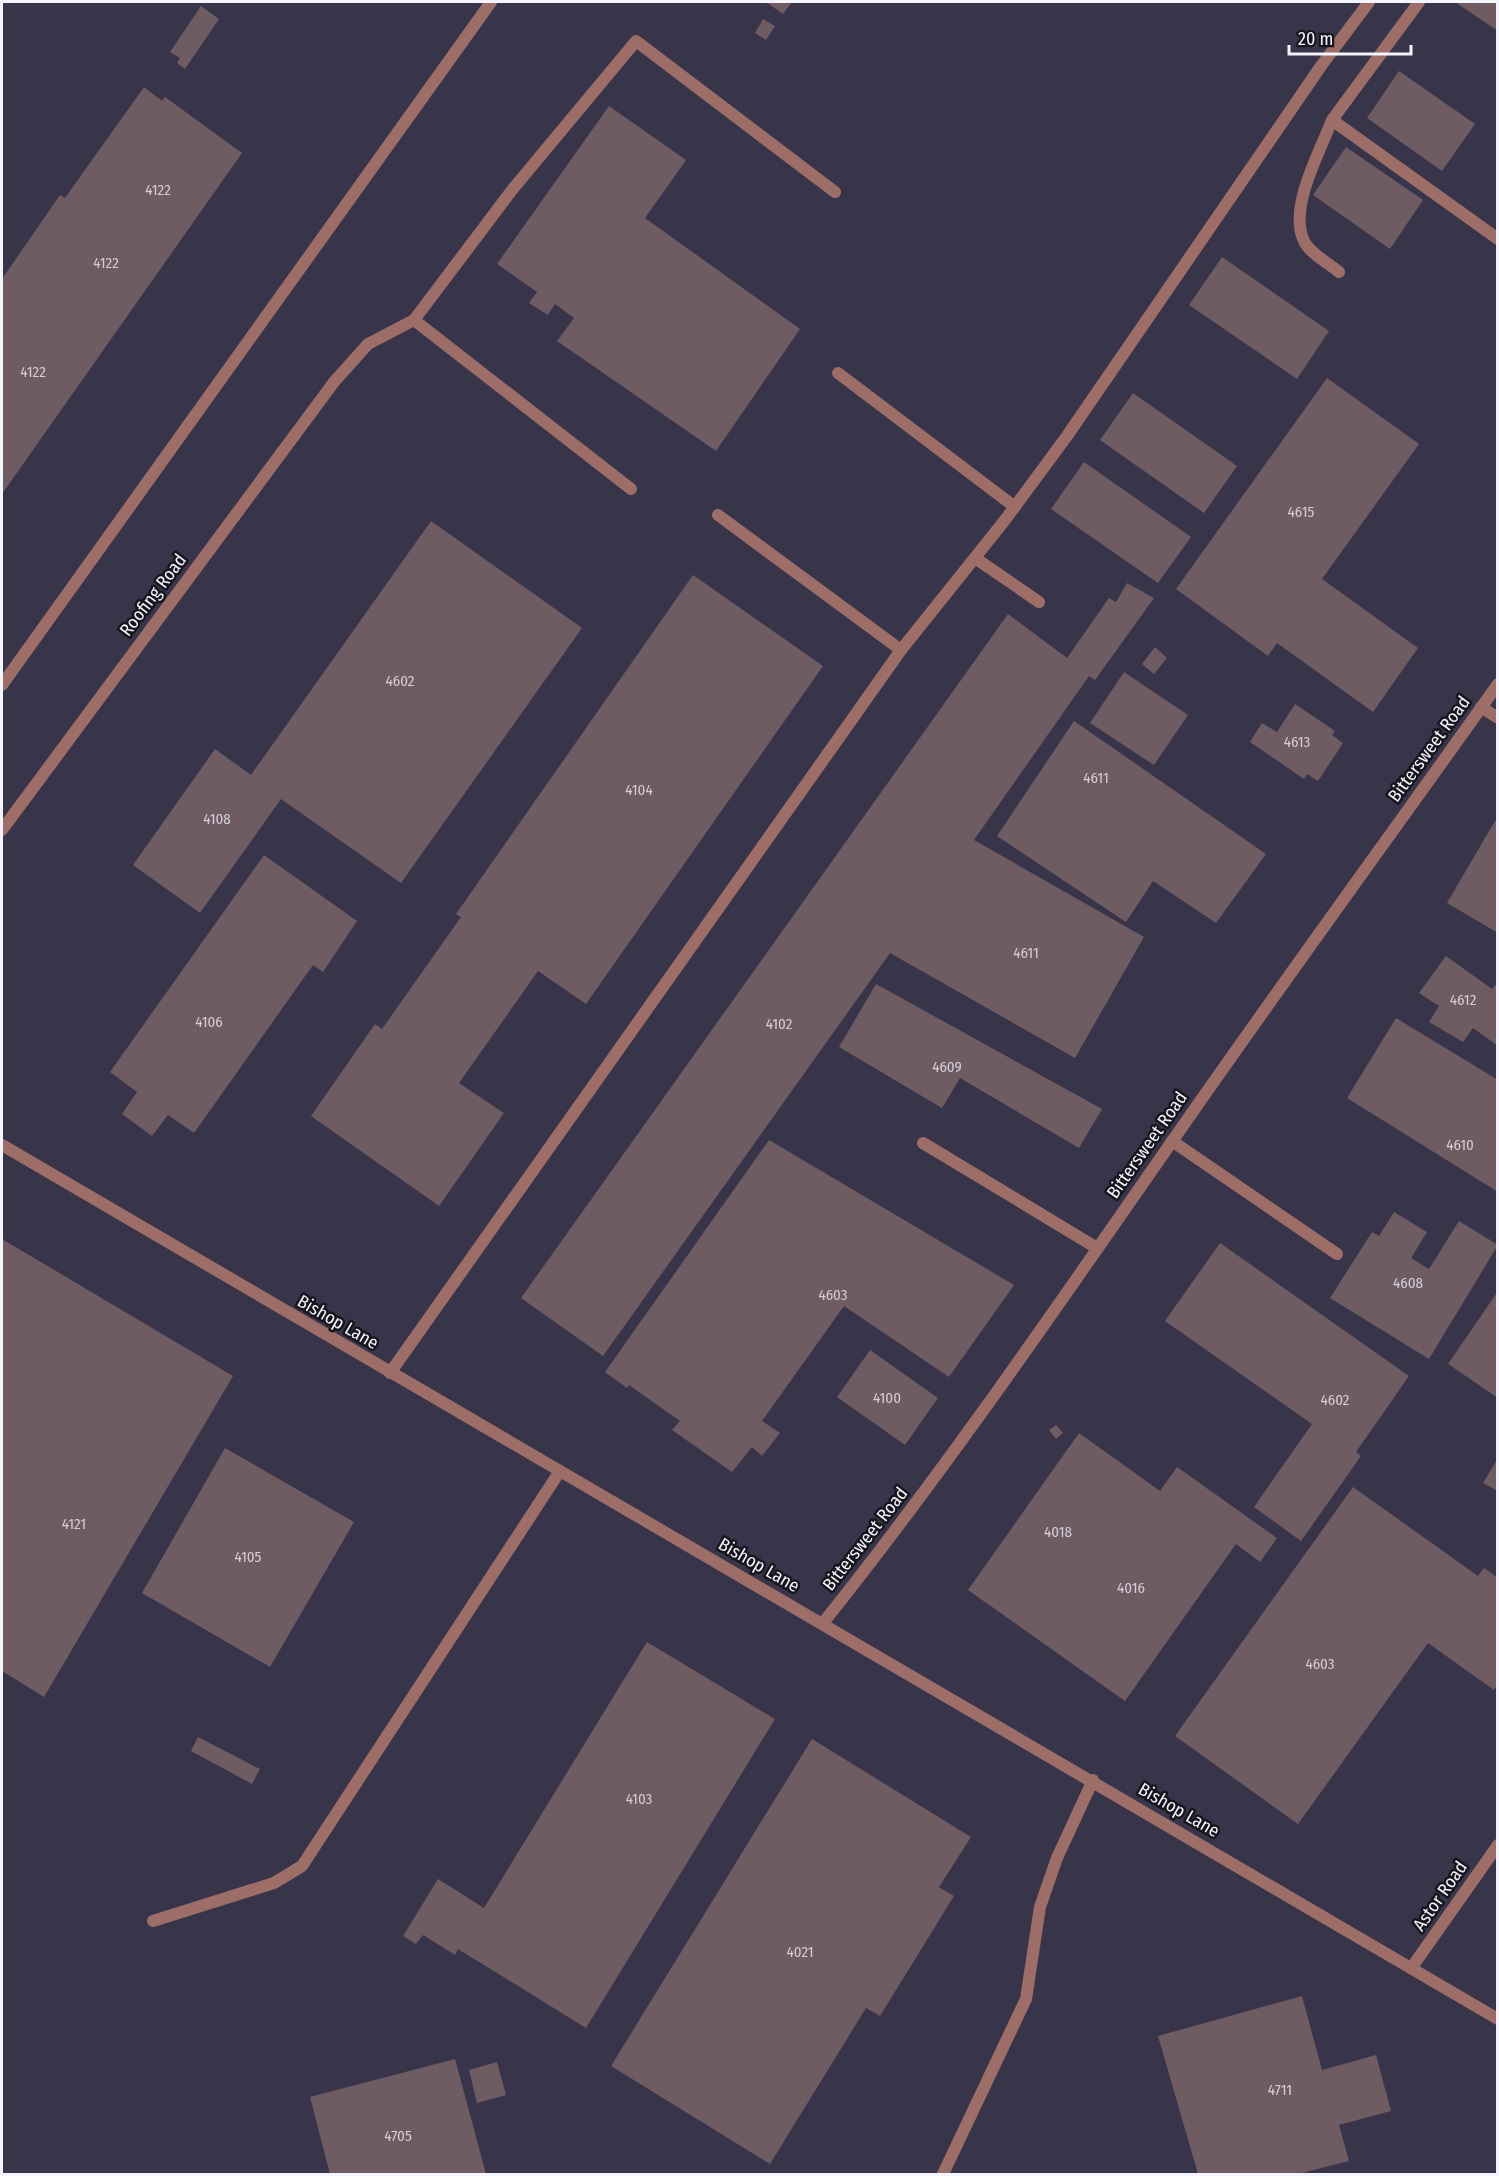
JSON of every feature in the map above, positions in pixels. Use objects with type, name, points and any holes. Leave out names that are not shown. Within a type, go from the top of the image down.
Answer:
[{"type":"street","points":[[2,685],[491,2]]},
{"type":"street","points":[[390,1373],[901,650],[1015,507],[1067,436],[1321,66],[1369,2]]},
{"type":"street","points":[[1339,272],[1304,243],[1299,223],[1301,201],[1332,120],[1419,2]]},
{"type":"street","points":[[630,489],[414,320],[512,190],[636,40],[835,192]]},
{"type":"street","points":[[1332,120],[1497,239]]},
{"type":"street","name":"Roofing Road","points":[[2,830],[334,382],[368,344],[414,320]]},
{"type":"street","points":[[838,373],[1015,507]]},
{"type":"street","points":[[718,515],[901,650]]},
{"type":"street","points":[[975,558],[1039,602]]},
{"type":"street","name":"Bittersweet Road","points":[[823,1623],[880,1552],[960,1443],[1497,684]]},
{"type":"street","points":[[1481,707],[1497,718]]},
{"type":"street","points":[[1172,1141],[1337,1254]]},
{"type":"street","points":[[923,1143],[1096,1248]]},
{"type":"street","name":"Bishop Lane","points":[[2,1145],[560,1472],[1093,1780],[1497,2019]]},
{"type":"street","points":[[153,1921],[274,1883],[302,1866],[560,1472]]},
{"type":"street","points":[[943,2175],[1026,1999],[1040,1907],[1057,1858],[1093,1780]]},
{"type":"street","name":"Astor Road","points":[[1412,1967],[1497,1845]]},
{"type":"shaded area","points":[[2,2],[1497,2],[1497,2174],[2,2174]]},
{"type":"building","points":[[766,2],[792,2],[783,14]]},
{"type":"building","points":[[1455,2],[1498,2],[1498,31]]},
{"type":"building","points":[[201,6],[219,19],[185,69],[177,63],[180,58],[170,52]]},
{"type":"building","points":[[763,19],[775,26],[766,40],[755,33]]},
{"type":"building","points":[[1399,71],[1475,124],[1442,171],[1367,118]]},
{"type":"building","points":[[144,87],[162,101],[165,97],[242,153],[2,494],[2,279],[60,195],[65,198]]},
{"type":"building","points":[[609,106],[686,160],[645,218],[800,329],[716,451],[557,341],[574,318],[555,304],[548,315],[529,303],[537,292],[497,264]]},
{"type":"building","points":[[1346,147],[1423,200],[1390,249],[1313,195]]},
{"type":"building","points":[[1222,257],[1329,331],[1297,379],[1189,305]]},
{"type":"building","points":[[1327,378],[1419,444],[1322,579],[1418,648],[1373,712],[1277,643],[1268,656],[1176,589]]},
{"type":"building","points":[[1133,393],[1237,466],[1204,513],[1100,440]]},
{"type":"building","points":[[1084,462],[1191,537],[1158,583],[1051,509]]},
{"type":"building","points":[[431,521],[582,628],[401,883],[281,799],[200,913],[133,865],[215,749],[251,775]]},
{"type":"building","points":[[693,575],[823,666],[586,1004],[538,971],[459,1083],[504,1113],[439,1206],[311,1116],[375,1024],[382,1029],[461,917],[456,914]]},
{"type":"building","points":[[1127,583],[1154,598],[1095,680],[1089,676],[974,840],[1144,937],[1075,1058],[890,953],[603,1356],[521,1298],[1008,614],[1067,658],[1109,598],[1116,602]]},
{"type":"building","points":[[1155,647],[1167,658],[1154,674],[1142,664]]},
{"type":"building","points":[[1124,672],[1188,715],[1154,765],[1090,723]]},
{"type":"building","points":[[1295,704],[1335,731],[1332,735],[1343,743],[1318,781],[1307,774],[1304,779],[1250,742],[1262,723],[1277,732]]},
{"type":"building","points":[[1074,721],[1266,854],[1216,923],[1153,881],[1126,922],[997,836]]},
{"type":"building","points":[[1495,821],[1498,822],[1498,933],[1447,903]]},
{"type":"building","points":[[264,855],[357,921],[323,972],[313,965],[194,1133],[168,1115],[152,1136],[122,1114],[137,1092],[110,1072]]},
{"type":"building","points":[[1446,956],[1492,989],[1498,982],[1498,1046],[1473,1028],[1463,1042],[1429,1022],[1439,1006],[1419,993]]},
{"type":"building","points":[[876,984],[1102,1109],[1079,1148],[960,1078],[942,1108],[839,1047]]},
{"type":"building","points":[[1396,1018],[1498,1080],[1498,1192],[1347,1098]]},
{"type":"building","points":[[769,1140],[1014,1285],[949,1377],[844,1306],[762,1421],[780,1433],[762,1456],[752,1447],[732,1472],[672,1430],[680,1421],[629,1385],[627,1388],[605,1372]]},
{"type":"building","points":[[1394,1212],[1427,1232],[1411,1258],[1429,1269],[1459,1221],[1498,1245],[1429,1359],[1330,1298],[1372,1232],[1379,1236]]},
{"type":"building","points":[[2,1239],[233,1376],[44,1697],[2,1671]]},
{"type":"building","points":[[1220,1243],[1409,1376],[1356,1452],[1361,1456],[1301,1541],[1254,1507],[1312,1424],[1165,1321]]},
{"type":"building","points":[[1498,1291],[1498,1398],[1448,1364]]},
{"type":"building","points":[[870,1350],[938,1398],[905,1445],[837,1397]]},
{"type":"building","points":[[1056,1425],[1063,1433],[1056,1439],[1049,1430]]},
{"type":"building","points":[[1079,1433],[1160,1491],[1177,1467],[1277,1538],[1260,1562],[1236,1544],[1125,1701],[968,1590]]},
{"type":"building","points":[[225,1448],[354,1522],[270,1667],[142,1593]]},
{"type":"building","points":[[1498,1458],[1498,1491],[1483,1483]]},
{"type":"building","points":[[1353,1487],[1478,1576],[1484,1568],[1498,1578],[1498,1684],[1494,1690],[1428,1643],[1298,1824],[1175,1736]]},
{"type":"building","points":[[647,1642],[775,1719],[586,2028],[458,1949],[455,1955],[423,1935],[416,1944],[403,1936],[438,1879],[484,1908]]},
{"type":"building","points":[[198,1737],[260,1769],[252,1784],[191,1751]]},
{"type":"building","points":[[812,1739],[971,1837],[939,1887],[954,1896],[880,2016],[866,2008],[770,2164],[611,2066]]},
{"type":"building","points":[[1302,1996],[1322,2070],[1376,2055],[1391,2111],[1339,2125],[1349,2161],[1298,2174],[1198,2174],[1158,2036]]},
{"type":"building","points":[[455,2059],[486,2174],[330,2174],[310,2097]]},
{"type":"building","points":[[497,2062],[506,2095],[477,2103],[469,2070]]}]
